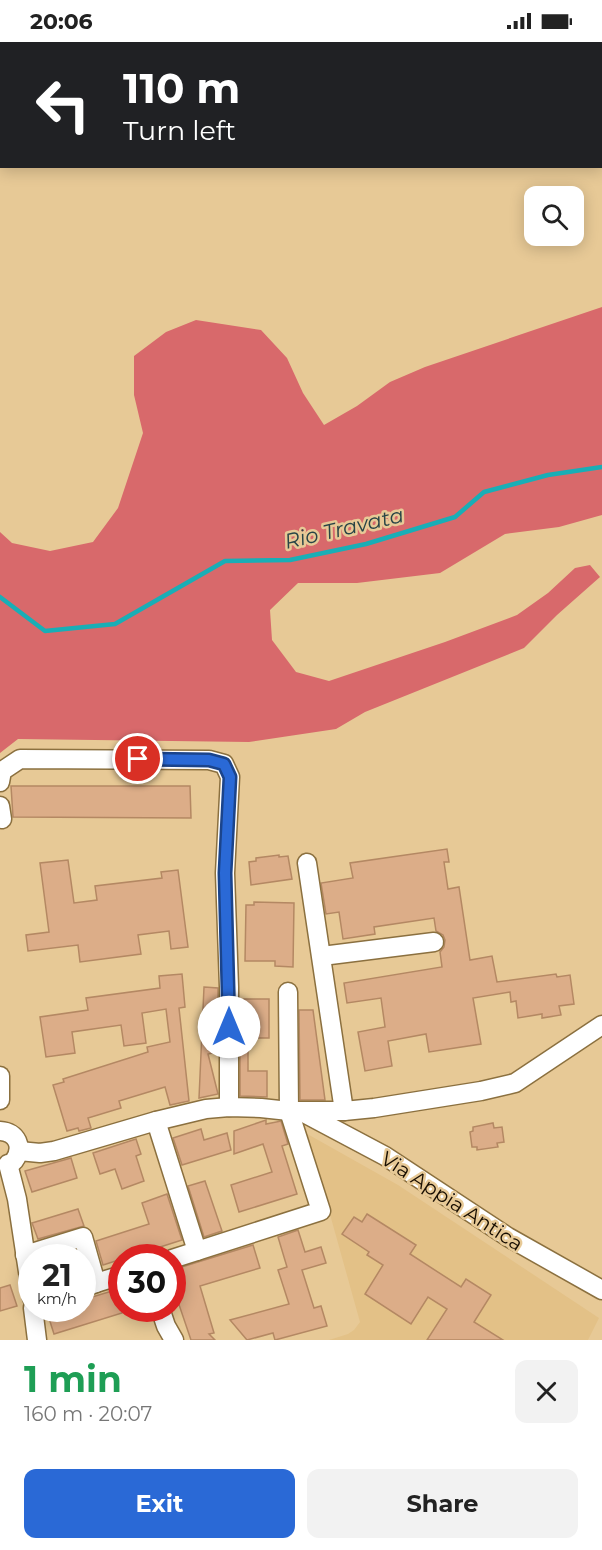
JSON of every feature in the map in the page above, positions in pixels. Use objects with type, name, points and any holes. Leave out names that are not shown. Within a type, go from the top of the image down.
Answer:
[{"type":"street","points":[[0,782],[2,771],[20,759],[209,760],[224,764],[230,777],[225,873],[229,987],[229,1107]]},
{"type":"street","points":[[307,863],[344,1110]]},
{"type":"street","points":[[322,956],[434,942]]},
{"type":"street","points":[[186,1255],[321,1212],[296,1112],[288,993]]},
{"type":"street","points":[[296,1112],[374,1108],[514,1083],[602,1025]]},
{"type":"street","points":[[0,1076],[0,1101]]},
{"type":"street","name":"Via Appia Antica","points":[[9,1160],[54,1151],[206,1109],[261,1108],[296,1112],[385,1156],[508,1237],[602,1290]]},
{"type":"street","points":[[156,1121],[197,1251]]},
{"type":"street","points":[[0,1131],[14,1136],[19,1145],[9,1160],[23,1244]]},
{"type":"street","points":[[60,1244],[82,1237],[83,1244]]},
{"type":"street","points":[[35,1322],[37,1340]]},
{"type":"street","points":[[164,1322],[174,1340]]},
{"type":"shaded area","points":[[602,307],[602,515],[559,527],[505,534],[440,573],[357,583],[298,583],[270,610],[272,640],[296,672],[329,681],[517,615],[548,593],[575,568],[590,565],[600,577],[524,648],[365,712],[336,729],[249,742],[18,739],[0,753],[0,532],[12,543],[50,551],[93,542],[118,508],[143,433],[134,395],[134,356],[166,332],[196,320],[261,330],[287,358],[303,393],[324,425],[357,406],[390,382],[425,367]]},
{"type":"shaded area","points":[[302,1131],[398,1185],[599,1318],[588,1340],[329,1340],[348,1334],[360,1322],[331,1218]]},
{"type":"building","points":[[11,786],[190,786],[191,818],[13,817]]},
{"type":"building","points":[[447,849],[449,862],[444,862],[448,889],[459,887],[470,960],[492,956],[497,982],[556,974],[557,977],[570,975],[574,1004],[559,1006],[561,1015],[542,1018],[542,1014],[518,1018],[516,1001],[511,1002],[510,992],[473,998],[481,1044],[429,1052],[426,1034],[388,1041],[392,1066],[365,1071],[358,1032],[385,1027],[381,998],[347,1003],[344,983],[442,967],[440,952],[445,940],[443,935],[436,931],[434,918],[374,927],[375,934],[343,939],[339,912],[326,914],[321,883],[353,878],[350,863]]},
{"type":"building","points":[[279,855],[279,857],[288,856],[292,879],[251,885],[249,862],[256,861],[256,858]]},
{"type":"building","points":[[68,860],[74,903],[97,900],[95,886],[162,878],[161,872],[178,870],[188,947],[171,949],[169,931],[138,935],[141,954],[80,962],[78,945],[28,951],[26,935],[49,932],[40,863]]},
{"type":"building","points":[[254,902],[294,903],[293,967],[275,966],[275,961],[245,961],[246,905],[254,905]]},
{"type":"building","points":[[182,974],[185,1007],[179,1008],[189,1101],[170,1105],[165,1087],[119,1101],[121,1108],[88,1118],[91,1128],[67,1131],[53,1085],[64,1082],[63,1079],[148,1052],[147,1047],[170,1042],[166,1009],[142,1013],[146,1043],[124,1046],[121,1025],[72,1032],[75,1053],[46,1057],[40,1017],[88,1010],[86,998],[160,988],[159,976]]},
{"type":"building","points":[[204,987],[218,988],[218,1052],[208,1054],[218,1094],[199,1098]]},
{"type":"building","points":[[244,999],[269,999],[269,1038],[248,1038],[248,1071],[267,1071],[267,1097],[240,1096],[240,1008],[244,1008]]},
{"type":"building","points":[[299,1010],[313,1010],[325,1100],[300,1100]]},
{"type":"building","points":[[266,1120],[266,1124],[281,1121],[288,1144],[282,1146],[297,1194],[239,1212],[231,1185],[272,1172],[263,1144],[234,1154],[234,1131]]},
{"type":"building","points":[[493,1123],[494,1128],[502,1127],[504,1142],[497,1143],[498,1147],[477,1150],[477,1147],[472,1147],[470,1132],[473,1131],[473,1127]]},
{"type":"building","points":[[201,1129],[204,1140],[227,1133],[231,1150],[182,1165],[173,1138]]},
{"type":"building","points":[[136,1139],[141,1154],[136,1156],[144,1181],[122,1189],[115,1169],[100,1174],[93,1153]]},
{"type":"building","points":[[71,1158],[77,1178],[32,1192],[25,1171]]},
{"type":"building","points":[[205,1181],[222,1231],[204,1237],[188,1186]]},
{"type":"building","points":[[167,1194],[182,1240],[170,1244],[108,1244],[108,1263],[103,1265],[96,1241],[149,1224],[142,1203]]},
{"type":"building","points":[[78,1209],[84,1226],[38,1239],[32,1223]]},
{"type":"building","points":[[367,1214],[416,1245],[410,1254],[461,1287],[466,1279],[491,1295],[474,1322],[503,1340],[427,1340],[447,1309],[428,1297],[411,1324],[365,1294],[383,1265],[367,1255],[369,1252],[342,1234],[354,1217],[362,1222]]},
{"type":"building","points":[[298,1230],[305,1252],[321,1247],[326,1263],[302,1270],[314,1308],[321,1306],[327,1326],[275,1340],[273,1333],[247,1340],[230,1320],[289,1304],[278,1270],[287,1267],[278,1237]]},
{"type":"building","points":[[253,1245],[260,1268],[200,1286],[214,1333],[209,1334],[215,1340],[191,1340],[185,1322],[186,1266]]},
{"type":"building","points":[[10,1285],[17,1306],[0,1311],[0,1288]]},
{"type":"building","points":[[108,1292],[108,1317],[96,1321],[96,1296]]},
{"type":"building","points":[[50,1322],[93,1322],[54,1334]]},
{"type":"waterway","name":"Rio Travata","points":[[0,597],[45,631],[115,624],[225,561],[290,560],[366,544],[455,517],[484,492],[548,475],[602,467]]},
{"type":"route","points":[[138,759],[209,760],[224,764],[230,777],[225,873],[229,1027]]}]
